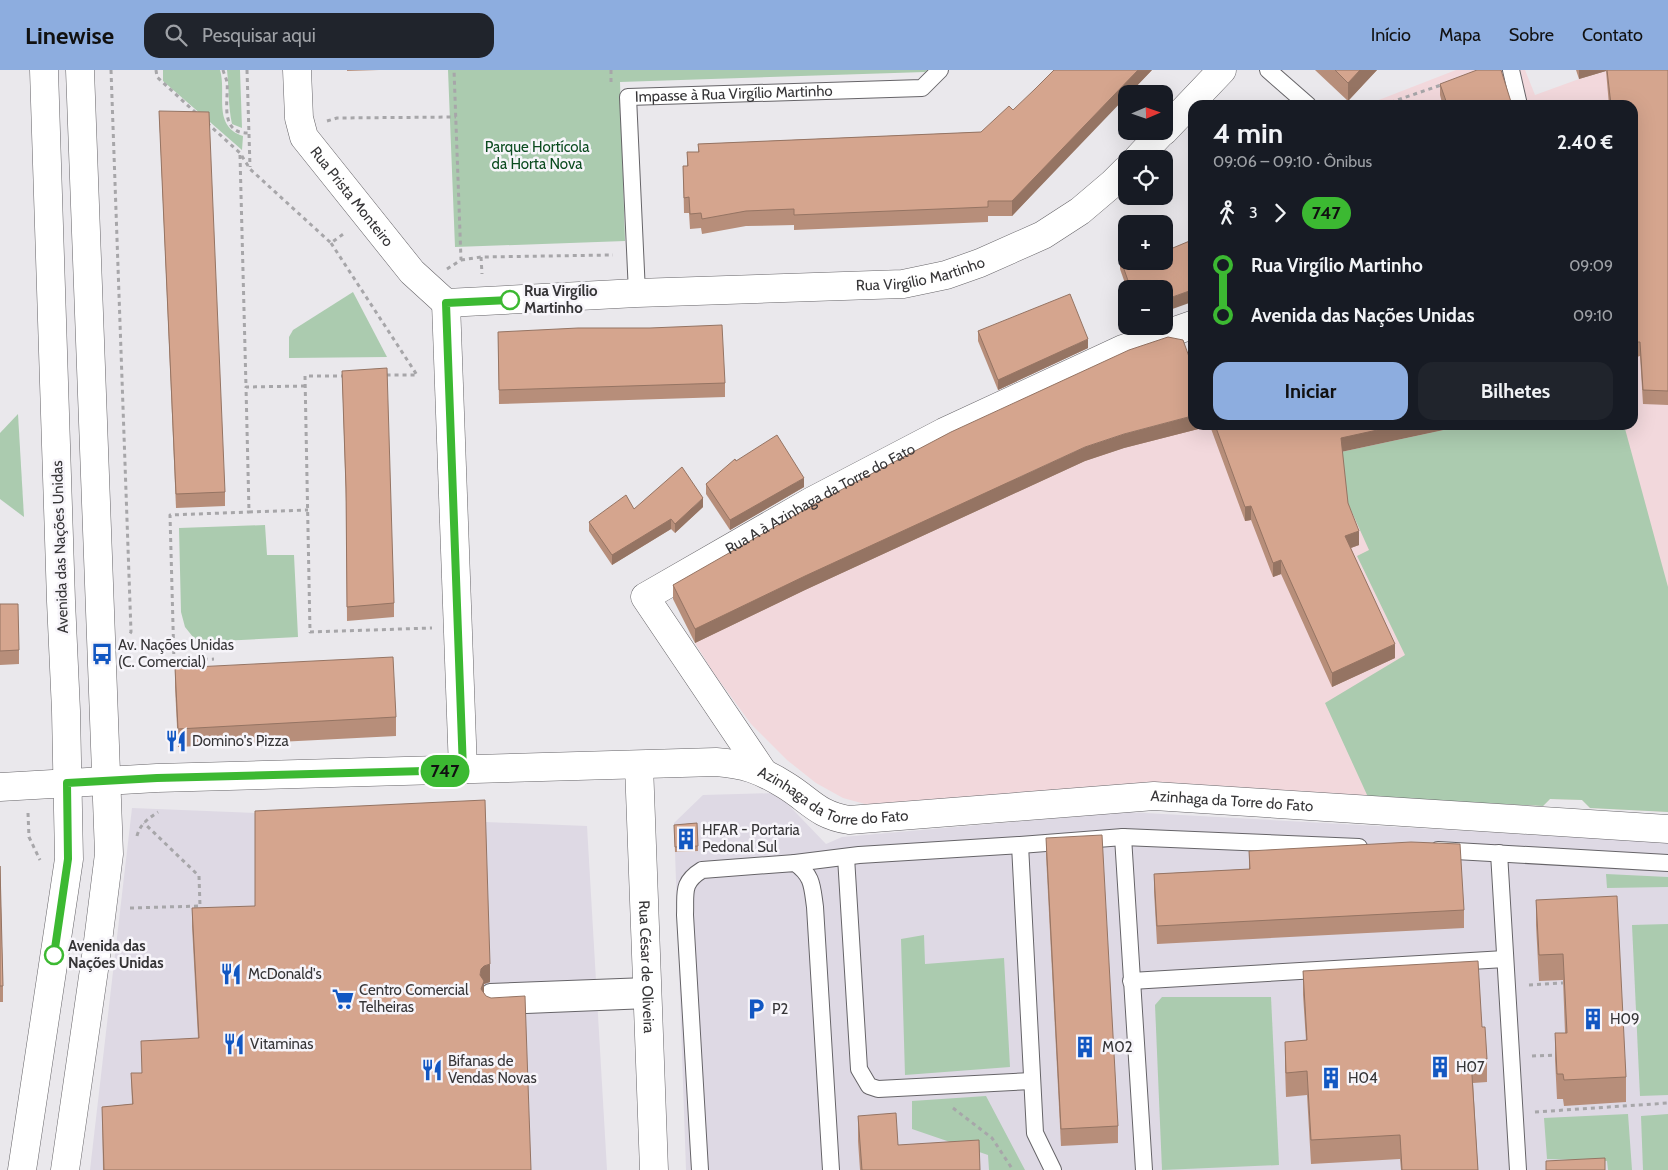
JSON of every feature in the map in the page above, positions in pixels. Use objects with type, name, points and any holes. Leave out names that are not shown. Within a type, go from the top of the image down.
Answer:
[{"type":"street","name":"Avenida das Nações Unidas","points":[[22,1170],[68,859],[44,70]]},
{"type":"street","points":[[65,1170],[109,854],[80,70]]},
{"type":"street","name":"Rua Prista Monteiro","points":[[297,70],[299,118],[302,131],[308,142],[412,272],[446,303]]},
{"type":"street","points":[[1193,100],[1222,70]]},
{"type":"street","points":[[1173,122],[1188,106]]},
{"type":"street","points":[[1146,150],[1155,140]]},
{"type":"street","name":"Rua Virgílio Martinho","points":[[446,303],[637,293],[903,284],[946,275],[980,263],[1043,235],[1080,212],[1118,178]]},
{"type":"street","points":[[446,303],[463,770]]},
{"type":"street","name":"Rua A à Azinhaga da Torre do Fato","points":[[763,772],[645,597],[812,501],[944,432],[1123,349],[1188,325]]},
{"type":"street","name":"Azinhaga da Torre do Fato","points":[[0,787],[106,781],[716,762],[740,764],[763,772],[787,786],[823,813],[835,818],[849,820],[1154,796],[1668,829]]},
{"type":"street","name":"Rua César de Oliveira","points":[[639,765],[654,1170]]},
{"type":"lane","name":"Impasse à Rua Virgílio Martinho","points":[[637,293],[628,97],[922,88],[940,70]]},
{"type":"lane","points":[[1268,70],[1302,100]]},
{"type":"lane","points":[[1511,70],[1519,100]]},
{"type":"lane","points":[[1123,837],[1144,1170]]},
{"type":"lane","points":[[700,1170],[685,914],[686,886],[692,877],[702,870],[846,857],[1123,837],[1370,847]]},
{"type":"lane","points":[[1020,845],[1035,1133],[1053,1170]]},
{"type":"lane","points":[[1420,849],[1668,862]]},
{"type":"lane","points":[[1499,852],[1518,1170]]},
{"type":"lane","points":[[846,857],[859,1070],[869,1086],[885,1089],[1032,1081]]},
{"type":"lane","points":[[795,863],[807,872],[814,899],[831,1170]]},
{"type":"lane","points":[[1131,981],[1505,959]]},
{"type":"lane","points":[[491,999],[647,993]]},
{"type":"path","points":[[156,70],[157,77],[198,115]]},
{"type":"path","points":[[223,70],[227,82],[226,112],[228,118],[236,130],[249,133]]},
{"type":"path","points":[[247,70],[250,169]]},
{"type":"path","points":[[454,70],[461,260]]},
{"type":"path","points":[[1398,100],[1449,83]]},
{"type":"path","points":[[302,131],[337,118],[456,118]]},
{"type":"path","points":[[205,121],[240,153],[250,169],[331,243],[417,375],[380,375]]},
{"type":"path","points":[[240,153],[249,512]]},
{"type":"path","points":[[331,243],[367,216]]},
{"type":"path","points":[[422,282],[461,260],[636,254]]},
{"type":"path","points":[[352,376],[305,376],[310,632],[458,628]]},
{"type":"path","points":[[246,387],[305,386]]},
{"type":"path","points":[[174,662],[170,515],[308,510]]},
{"type":"path","points":[[148,663],[214,659]]},
{"type":"path","points":[[27,785],[29,837],[41,862]]},
{"type":"path","points":[[135,843],[139,828],[158,812]]},
{"type":"path","points":[[102,910],[200,906],[200,876],[144,823]]},
{"type":"path","points":[[1527,1057],[1566,1054]]},
{"type":"path","points":[[948,1104],[992,1138],[1014,1170]]},
{"type":"path","points":[[1530,1112],[1668,1104]]},
{"type":"shaded area","points":[[1456,70],[1525,70],[1535,95],[1611,70],[1668,70],[1668,812],[1590,808],[1582,800],[1550,799],[1543,806],[1368,797],[865,804],[843,798],[816,783],[787,760],[751,724],[713,672],[695,643],[805,590],[1085,461],[1124,448],[1191,430],[1638,430],[1638,100],[1379,100]]},
{"type":"shaded area","points":[[777,793],[826,844],[842,837],[1127,812],[1668,842],[1668,1170],[686,1170],[674,823],[703,795]]},
{"type":"shaded area","name":"Centro Comercial Telheiras","points":[[132,808],[587,826],[607,1170],[90,1170]]},
{"type":"green space","points":[[163,70],[220,70],[224,117],[227,125],[233,131],[243,136],[242,150],[163,81]]},
{"type":"green space","points":[[227,70],[240,70],[242,128],[232,124]]},
{"type":"green space","name":"Parque Hortícola da Horta Nova","points":[[448,70],[927,70],[925,72],[620,82],[625,241],[455,247]]},
{"type":"green space","points":[[353,292],[387,357],[289,358],[289,337],[293,330]]},
{"type":"green space","points":[[18,414],[24,517],[0,499],[0,433]]},
{"type":"green space","points":[[1443,430],[1625,430],[1668,587],[1668,812],[1590,808],[1582,800],[1550,799],[1543,806],[1368,797],[1325,703],[1405,655],[1357,556],[1369,550],[1346,499],[1341,452]]},
{"type":"green space","points":[[265,525],[267,555],[294,555],[298,637],[201,642],[193,637],[185,627],[181,612],[179,528]]},
{"type":"green space","points":[[1606,874],[1668,877],[1668,887],[1607,888]]},
{"type":"green space","points":[[1668,924],[1668,1095],[1640,1096],[1632,925]]},
{"type":"green space","points":[[924,935],[925,964],[1004,958],[1010,1067],[905,1075],[901,939]]},
{"type":"green space","points":[[1162,997],[1271,997],[1279,1165],[1162,1170],[1155,1005]]},
{"type":"green space","points":[[986,1096],[1025,1170],[989,1170],[988,1155],[912,1129],[912,1101]]},
{"type":"green space","points":[[1628,1114],[1632,1170],[1608,1170],[1607,1161],[1547,1159],[1544,1118]]},
{"type":"green space","points":[[1668,1114],[1668,1170],[1643,1170],[1641,1116]]},
{"type":"building","points":[[1054,70],[1138,70],[1124,85],[1118,85],[1118,91],[1012,201],[988,201],[988,207],[794,215],[794,209],[746,211],[702,219],[701,213],[690,214],[689,197],[684,198],[683,166],[688,166],[687,152],[699,152],[698,144],[981,132],[1009,106],[1013,110]]},
{"type":"building","points":[[1335,70],[1360,70],[1348,83]]},
{"type":"building","points":[[1477,70],[1501,70],[1510,100],[1446,100],[1440,84]]},
{"type":"building","points":[[1607,70],[1668,70],[1668,391],[1643,390],[1640,342],[1638,342],[1638,100],[1610,100]]},
{"type":"building","points":[[159,111],[209,112],[225,492],[176,494]]},
{"type":"building","points":[[1188,242],[1188,291],[1173,297],[1173,280],[1128,280],[1124,270],[1173,270],[1173,248]]},
{"type":"building","points":[[1070,294],[1088,339],[998,380],[978,331]]},
{"type":"building","points":[[722,325],[725,383],[499,390],[498,332]]},
{"type":"building","points":[[1168,337],[1183,340],[1188,354],[1188,417],[1124,434],[1085,447],[805,576],[695,629],[673,585],[820,501],[951,432],[1129,350]]},
{"type":"building","points":[[387,368],[394,603],[347,607],[346,488],[342,371]]},
{"type":"building","points":[[1217,430],[1377,430],[1341,438],[1348,503],[1359,531],[1345,536],[1395,644],[1332,673],[1281,560],[1273,563],[1251,506],[1245,507]]},
{"type":"building","points":[[777,435],[804,478],[730,520],[706,484],[735,459],[736,461]]},
{"type":"building","points":[[682,467],[703,498],[675,524],[671,519],[612,555],[589,522],[626,495],[634,509]]},
{"type":"building","points":[[0,604],[18,604],[19,650],[0,651]]},
{"type":"building","points":[[393,657],[396,717],[178,729],[175,668]]},
{"type":"building","name":"Centro Comercial Telheiras","points":[[485,800],[490,964],[481,969],[480,975],[484,981],[481,989],[486,996],[491,998],[525,996],[531,1170],[104,1170],[102,1107],[133,1104],[131,1073],[142,1073],[141,1041],[199,1038],[192,908],[255,906],[255,811]]},
{"type":"building","name":"HFAR - Portaria Pedonal Sul","points":[[697,823],[698,846],[675,847],[674,825]]},
{"type":"building","name":"M02","points":[[1102,835],[1118,1126],[1061,1129],[1046,838]]},
{"type":"building","points":[[1411,842],[1460,844],[1464,910],[1157,926],[1154,874],[1250,869],[1249,851]]},
{"type":"building","points":[[0,866],[3,986],[0,986]]},
{"type":"building","name":"H09","points":[[1617,896],[1626,1077],[1564,1080],[1563,1074],[1557,1074],[1555,1033],[1567,1033],[1563,954],[1539,955],[1536,900]]},
{"type":"building","points":[[1478,961],[1482,1027],[1485,1027],[1487,1059],[1471,1060],[1478,1170],[1402,1170],[1400,1135],[1311,1140],[1307,1071],[1286,1073],[1285,1042],[1307,1040],[1303,971]]},
{"type":"building","points":[[896,1113],[898,1145],[979,1140],[980,1170],[862,1170],[858,1116]]},
{"type":"building","points":[[1605,1158],[1605,1170],[1546,1170],[1546,1161]]},
{"type":"bus line","name":"747","points":[[54,955],[68,859],[67,783],[157,778],[463,770],[446,303],[510,300]]},
{"type":"place","name":"Rua Virgílio Martinho","points":[[510,300]]},
{"type":"place","name":"Av. Nações Unidas (C. Comercial)","points":[[102,654]]},
{"type":"place","name":"Domino's Pizza","points":[[176,741]]},
{"type":"place","name":"HFAR - Portaria Pedonal Sul","points":[[686,839]]},
{"type":"place","name":"Avenida das Nações Unidas","points":[[54,955]]},
{"type":"place","name":"McDonald's","points":[[231,974]]},
{"type":"place","name":"Centro Comercial Telheiras","points":[[343,999]]},
{"type":"place","name":"P2","points":[[756,1009]]},
{"type":"place","name":"H09","points":[[1593,1019]]},
{"type":"place","name":"Vitaminas","points":[[234,1044]]},
{"type":"place","name":"M02","points":[[1085,1047]]},
{"type":"place","name":"H07","points":[[1440,1067]]},
{"type":"place","name":"Bifanas de Vendas Novas","points":[[432,1070]]},
{"type":"place","name":"H04","points":[[1331,1078]]}]
